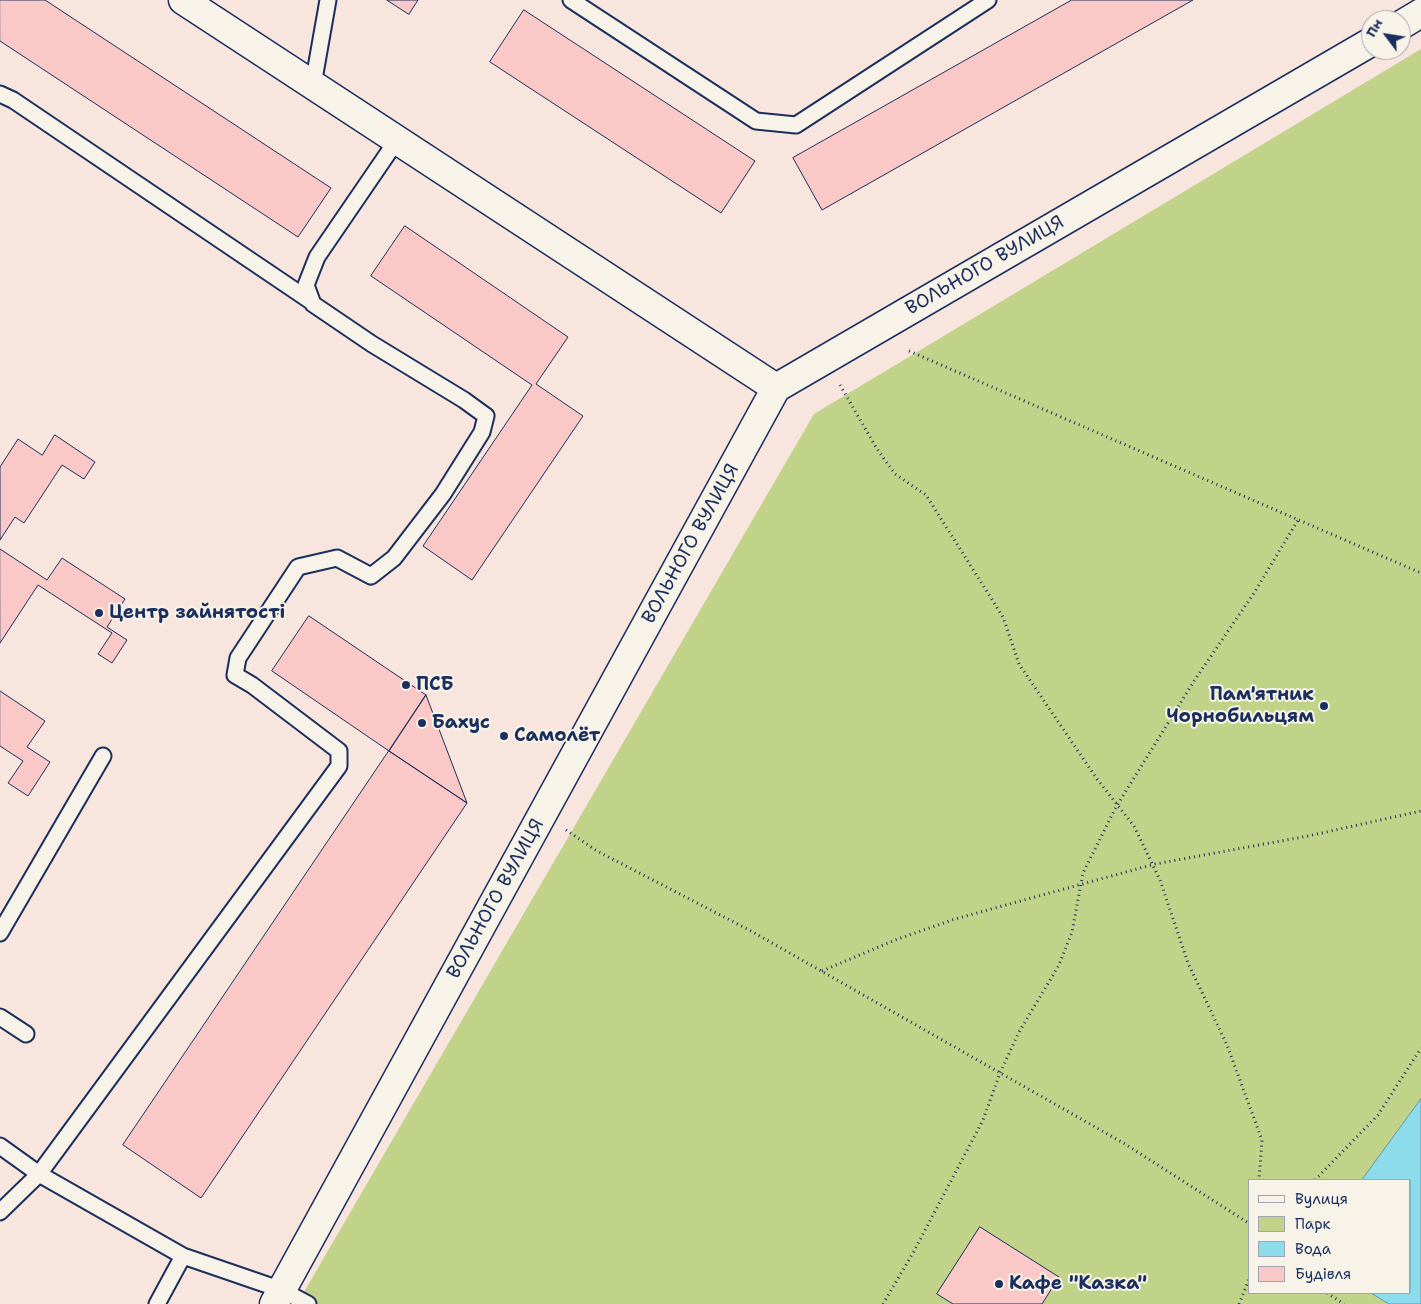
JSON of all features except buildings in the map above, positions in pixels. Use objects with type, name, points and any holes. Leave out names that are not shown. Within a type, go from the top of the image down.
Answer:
[{"type":"street","points":[[183,0],[776,388]]},
{"type":"street","name":"ВОЛЬНОГО ВУЛИЦЯ","points":[[278,1297],[776,388],[1361,48]]},
{"type":"lane","points":[[313,85],[328,0]]},
{"type":"lane","points":[[571,0],[756,121],[796,125],[988,0]]},
{"type":"lane","points":[[0,94],[13,100],[372,344],[464,400],[486,416],[482,432],[442,494],[394,558],[371,576],[337,558],[298,567],[238,658],[235,675],[252,685],[339,751],[339,766],[39,1174],[0,1212]]},
{"type":"lane","points":[[312,302],[306,285],[316,258],[397,140]]},
{"type":"lane","points":[[0,933],[103,756]]},
{"type":"lane","points":[[0,1017],[26,1034]]},
{"type":"lane","points":[[0,1146],[39,1174],[182,1256],[278,1297],[308,1304]]},
{"type":"lane","points":[[157,1304],[182,1256]]},
{"type":"path","points":[[909,351],[1421,573]]},
{"type":"path","points":[[840,384],[877,449],[895,474],[926,496],[1002,617],[1019,664],[1097,779],[1134,826],[1160,880],[1188,962],[1227,1045],[1262,1140],[1259,1179]]},
{"type":"path","points":[[883,1304],[913,1252],[983,1120],[1000,1073],[1019,1032],[1059,965],[1072,932],[1082,873],[1116,807],[1194,681],[1254,593],[1298,520]]},
{"type":"path","points":[[821,971],[895,940],[955,920],[1155,864],[1308,836],[1421,810]]},
{"type":"path","points":[[543,814],[597,851],[751,931],[1125,1144],[1248,1223]]},
{"type":"path","points":[[1316,1179],[1378,1115],[1421,1048]]},
{"type":"path","points":[[1240,1304],[1248,1282]]},
{"type":"path","points":[[1329,1294],[1344,1304]]},
{"type":"green space","points":[[1421,49],[1421,1304],[297,1304],[814,414],[1403,60],[1411,60],[1411,55]]},
{"type":"water","points":[[1421,1099],[1421,1304],[1389,1304],[1373,1294],[1411,1294],[1411,1179],[1363,1179]]},
{"type":"place","name":"Центр зайнятості","points":[[99,613]]},
{"type":"place","name":"ПСБ","points":[[406,685]]},
{"type":"place","name":"Пам'ятник Чорнобильцям","points":[[1324,706]]},
{"type":"place","name":"Бахус","points":[[422,723]]},
{"type":"place","name":"Самолёт","points":[[504,736]]},
{"type":"place","name":"Кафе \"Казка\"","points":[[999,1284]]}]
